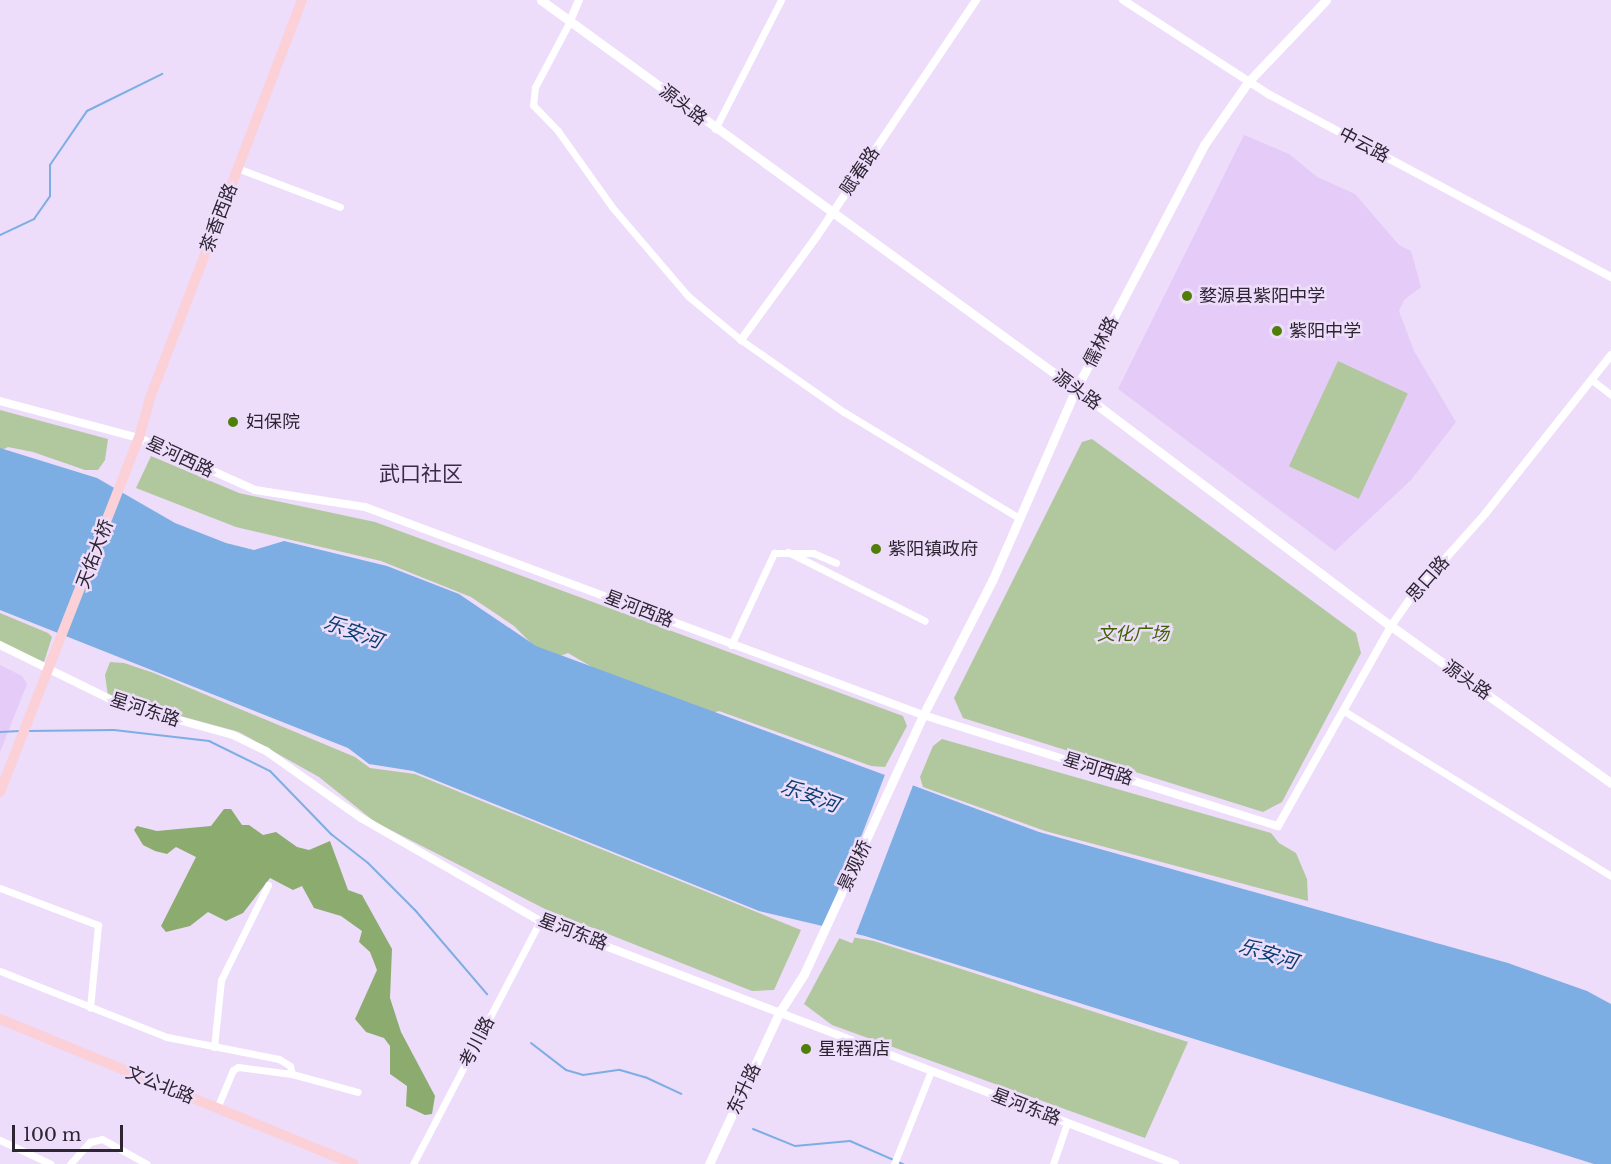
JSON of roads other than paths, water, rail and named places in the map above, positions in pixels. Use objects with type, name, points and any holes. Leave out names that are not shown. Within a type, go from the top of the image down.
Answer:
[{"type":"main road","name":"茶香西路","points":[[139,438],[150,398],[302,0]]},
{"type":"main road","name":"源头路","points":[[541,0],[715,129],[1076,389],[1391,626],[1611,783]]},
{"type":"main road","name":"儒林路","points":[[923,715],[992,581],[1076,389],[1204,145],[1248,82],[1326,0]]},
{"type":"main road","name":"天佑大桥","points":[[0,792],[50,670],[139,438]]},
{"type":"main road","name":"景观桥","points":[[780,1013],[804,974],[907,757],[923,715]]},
{"type":"main road","name":"东升路","points":[[709,1164],[780,1013]]},
{"type":"main road","name":"文公北路","points":[[0,1019],[353,1164]]},
{"type":"street","points":[[579,0],[535,87],[533,105],[558,130],[612,207],[688,296],[741,340],[844,412],[1019,518]]},
{"type":"street","points":[[715,129],[780,0]]},
{"type":"street","name":"赋春路","points":[[741,340],[832,214],[976,0]]},
{"type":"street","name":"中云路","points":[[1123,0],[1248,82],[1611,277]]},
{"type":"street","points":[[237,168],[340,207]]},
{"type":"street","name":"思口路","points":[[1278,826],[1391,626],[1611,355]]},
{"type":"street","points":[[1592,380],[1611,395]]},
{"type":"street","name":"星河西路","points":[[0,401],[139,438],[250,489],[365,507],[923,715],[1278,826]]},
{"type":"street","points":[[731,645],[774,553],[785,551],[813,553],[836,563]]},
{"type":"street","points":[[785,551],[925,621]]},
{"type":"street","name":"星河东路","points":[[0,645],[120,704],[233,735],[266,751],[361,818],[540,921],[1174,1164]]},
{"type":"street","points":[[1344,711],[1611,876]]},
{"type":"street","points":[[214,1047],[221,980],[268,885]]},
{"type":"street","points":[[0,888],[98,925],[90,1008]]},
{"type":"street","name":"考川路","points":[[413,1164],[540,921]]},
{"type":"street","points":[[0,971],[167,1037],[279,1059],[290,1066],[292,1074]]},
{"type":"street","points":[[217,1108],[236,1067],[292,1074],[358,1092]]},
{"type":"street","points":[[894,1164],[931,1071]]},
{"type":"street","points":[[1053,1164],[1067,1123]]},
{"type":"street","points":[[70,1164],[90,1142],[102,1139],[147,1164]]},
{"type":"street","points":[[0,1140],[51,1164]]},
{"type":"water","name":"乐安河","points":[[0,448],[97,478],[175,523],[226,543],[254,550],[284,541],[387,566],[459,594],[536,646],[1039,832],[1508,963],[1587,991],[1611,1004],[1611,1164],[1594,1164],[865,936],[759,911],[413,771],[369,764],[348,748],[0,610]]},
{"type":"waterway","points":[[0,235],[34,219],[50,196],[50,165],[87,111],[162,74]]},
{"type":"waterway","points":[[28,731],[114,730],[209,741],[270,771],[331,834],[368,863],[415,910],[487,994]]},
{"type":"waterway","points":[[0,732],[20,731]]},
{"type":"waterway","points":[[531,1043],[566,1070],[583,1075],[620,1070],[645,1077],[681,1094]]},
{"type":"waterway","points":[[753,1129],[795,1146],[850,1141],[903,1164]]},
{"type":"place","name":"婺源县紫阳中学","points":[[1187,296]]},
{"type":"place","name":"紫阳中学","points":[[1277,331]]},
{"type":"place","name":"妇保院","points":[[233,422]]},
{"type":"place","name":"紫阳镇政府","points":[[876,549]]},
{"type":"place","name":"星程酒店","points":[[806,1049]]},
{"type":"district","name":"武口社区","points":[[421,474]]},
{"type":"park label","name":"文化广场","points":[[1133,634]]}]
